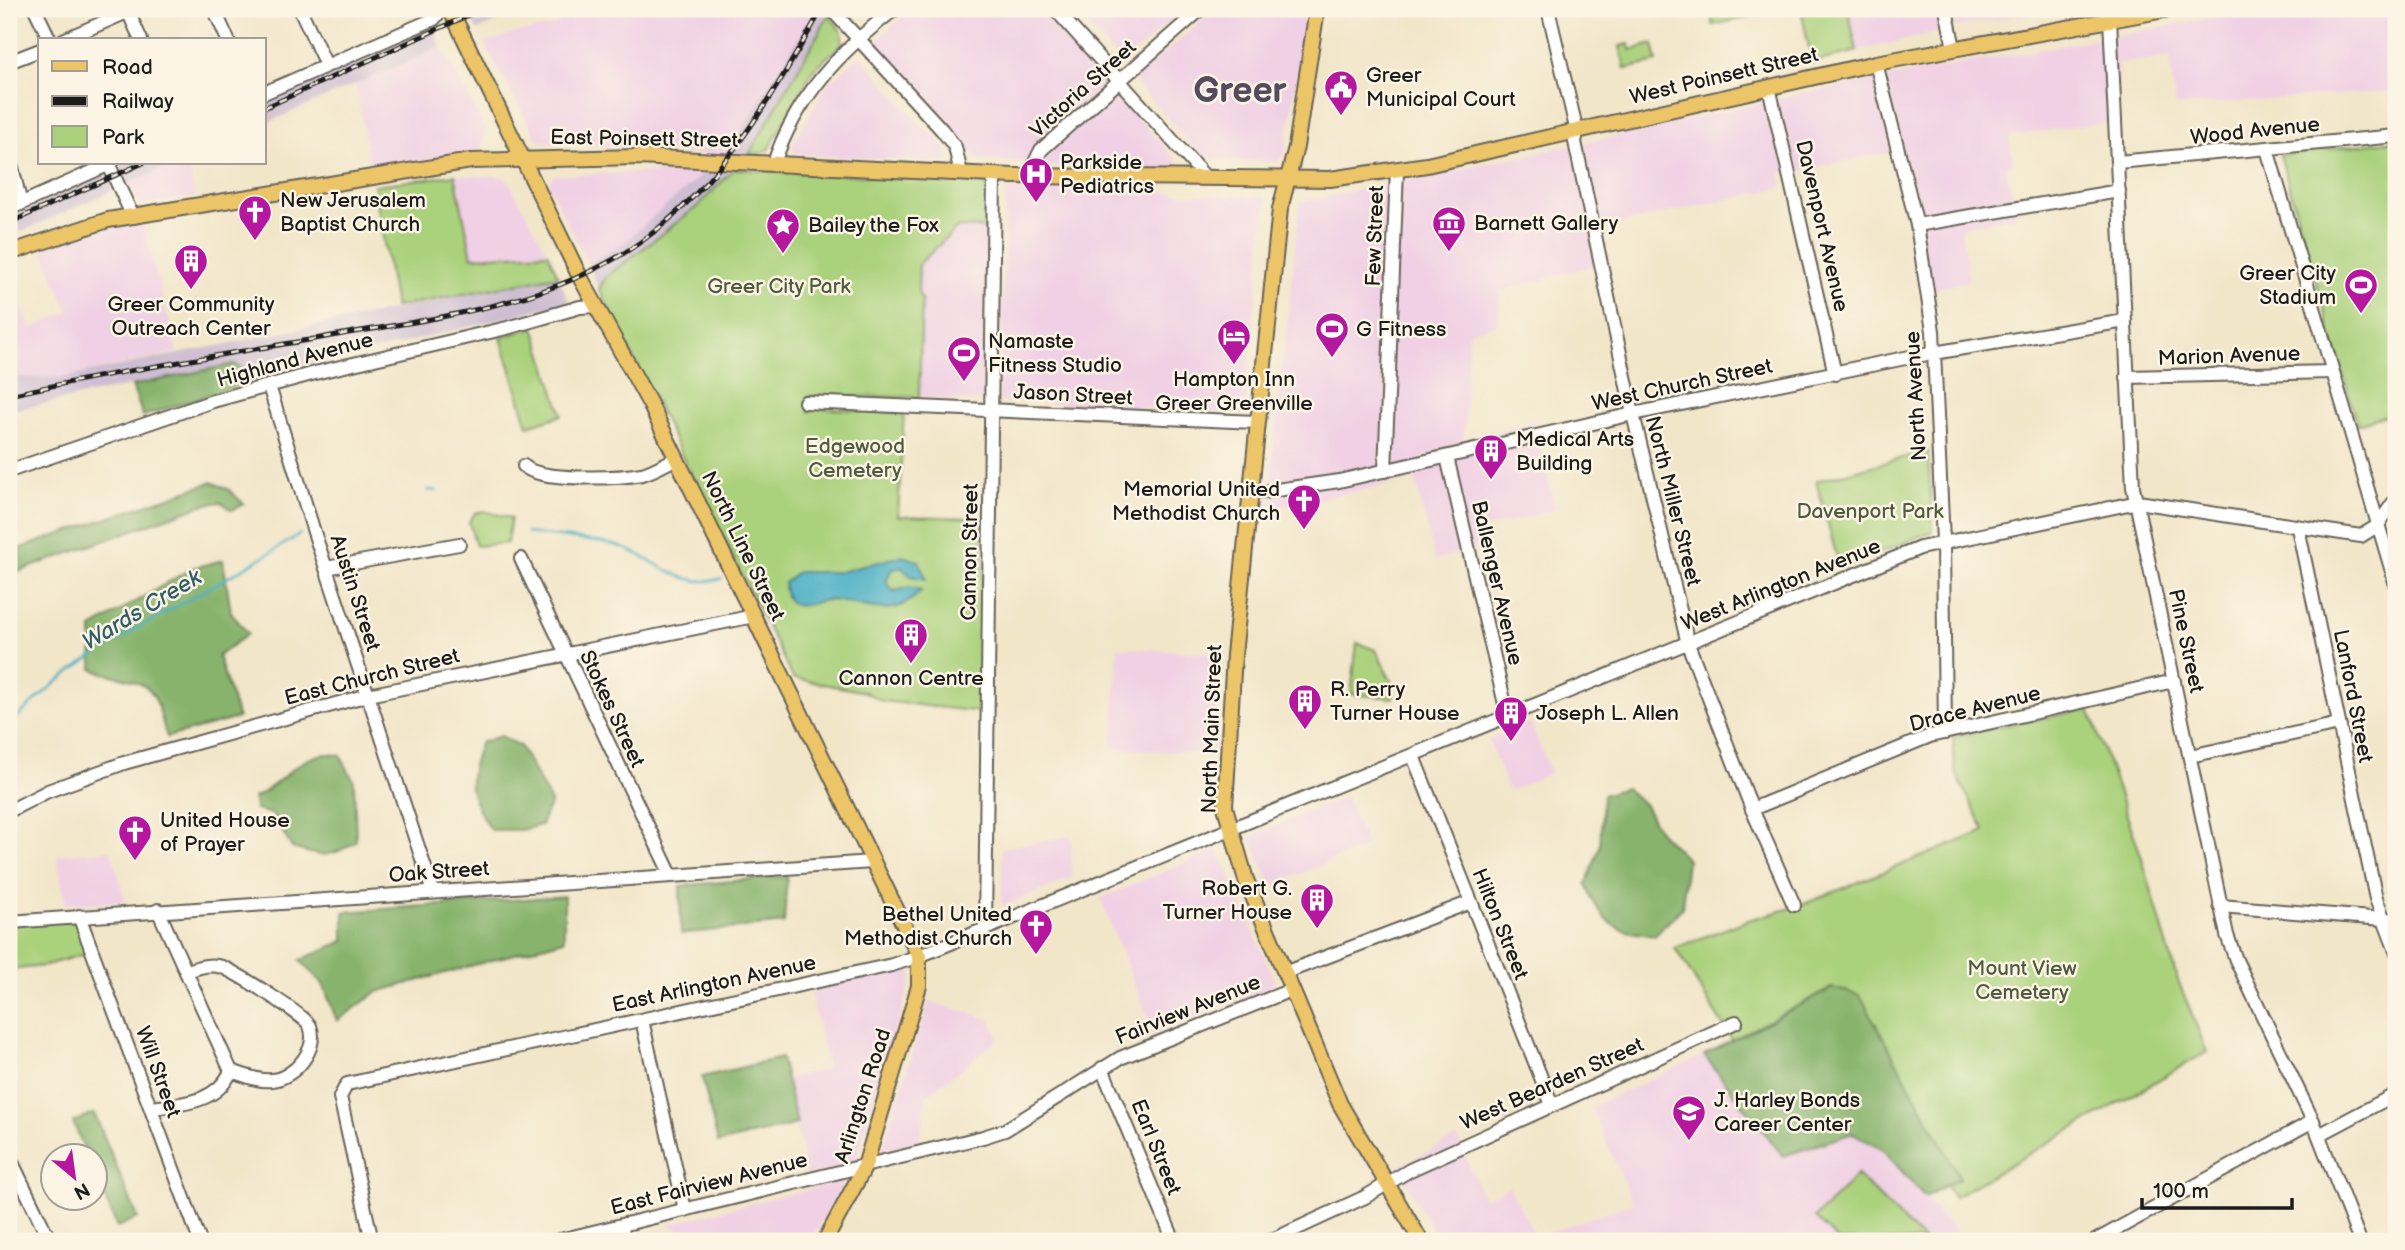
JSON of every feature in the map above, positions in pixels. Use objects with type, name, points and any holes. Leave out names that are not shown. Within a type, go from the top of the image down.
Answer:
[{"type":"main road","name":"North Line Street","points":[[450,9],[597,306],[677,458],[919,956]]},
{"type":"main road","name":"North Main Street","points":[[1317,9],[1288,179],[1280,209],[1249,494],[1228,736],[1226,807],[1246,880],[1340,1104],[1385,1185],[1421,1241]]},
{"type":"main road","name":"West Poinsett Street","points":[[1288,179],[1330,179],[1397,170],[1577,132],[1875,63],[2170,9]]},
{"type":"main road","name":"East Poinsett Street","points":[[9,253],[74,230],[132,217],[471,161],[524,158],[649,158],[994,175],[1288,179]]},
{"type":"main road","name":"Arlington Road","points":[[825,1241],[865,1166],[919,986],[919,956]]},
{"type":"street","points":[[35,9],[49,38]]},
{"type":"street","points":[[214,9],[227,38]]},
{"type":"street","points":[[300,9],[326,65]]},
{"type":"street","points":[[266,92],[433,19],[442,9]]},
{"type":"street","points":[[831,9],[956,147],[961,173]]},
{"type":"street","points":[[774,163],[815,82],[895,9]]},
{"type":"street","points":[[1055,9],[1206,178]]},
{"type":"street","name":"Victoria Street","points":[[1036,176],[1035,162],[1041,150],[1201,9]]},
{"type":"street","name":"North Miller Street","points":[[1548,9],[1577,132],[1575,142],[1633,414],[1688,644],[1752,809],[1794,905]]},
{"type":"street","points":[[1946,9],[1954,48]]},
{"type":"street","points":[[68,38],[131,10],[140,38]]},
{"type":"street","name":"Pine Street","points":[[2110,19],[2133,486],[2220,906],[2235,960],[2313,1121],[2360,1241]]},
{"type":"street","points":[[9,62],[38,51]]},
{"type":"street","name":"North Avenue","points":[[1875,63],[1917,225],[1934,352],[1943,541],[1945,733]]},
{"type":"street","name":"Davenport Avenue","points":[[1769,87],[1835,374]]},
{"type":"street","name":"Wood Avenue","points":[[2118,162],[2396,136]]},
{"type":"street","points":[[2267,149],[2396,585]]},
{"type":"street","points":[[9,155],[15,207],[108,164]]},
{"type":"street","points":[[1184,178],[1192,163]]},
{"type":"street","points":[[110,164],[132,217]]},
{"type":"street","name":"Few Street","points":[[1385,471],[1397,170]]},
{"type":"street","name":"Cannon Street","points":[[985,930],[994,175]]},
{"type":"street","points":[[1917,225],[2119,191]]},
{"type":"street","name":"Highland Avenue","points":[[9,471],[213,401],[507,328],[580,307],[597,306]]},
{"type":"street","name":"West Church Street","points":[[1249,494],[1385,471],[1633,414],[1934,352],[2125,321]]},
{"type":"street","name":"Marion Avenue","points":[[2127,376],[2332,372]]},
{"type":"street","name":"Austin Street","points":[[269,386],[433,892]]},
{"type":"street","name":"Jason Street","points":[[805,402],[1256,422]]},
{"type":"street","name":"Ballenger Avenue","points":[[1447,457],[1508,717]]},
{"type":"street","points":[[524,466],[539,474],[614,476],[645,473],[677,458]]},
{"type":"street","points":[[2377,526],[2396,499]]},
{"type":"street","name":"West Arlington Avenue","points":[[1231,830],[1943,541],[2138,502],[2361,536],[2377,526]]},
{"type":"street","name":"Lanford Street","points":[[2298,528],[2383,918],[2396,951]]},
{"type":"street","points":[[326,568],[459,544]]},
{"type":"street","name":"Stokes Street","points":[[521,559],[671,875]]},
{"type":"street","name":"East Church Street","points":[[9,811],[48,791],[124,764],[368,695],[754,616]]},
{"type":"street","name":"Drace Avenue","points":[[1752,809],[1945,733],[2174,681]]},
{"type":"street","points":[[2190,756],[2339,724]]},
{"type":"street","name":"Hilton Street","points":[[1413,757],[1552,1105]]},
{"type":"street","name":"East Arlington Avenue","points":[[372,1241],[340,1097],[344,1086],[892,965],[1231,830]]},
{"type":"street","name":"Oak Street","points":[[9,922],[872,862]]},
{"type":"street","points":[[1284,973],[1471,902]]},
{"type":"street","points":[[2220,906],[2396,920]]},
{"type":"street","points":[[158,910],[186,972],[231,1071],[263,1080],[284,1077],[310,1050],[313,1038],[310,1025],[302,1016],[250,982],[220,967],[208,965],[186,972]]},
{"type":"street","name":"Will Street","points":[[79,916],[200,1241]]},
{"type":"street","name":"Fairview Avenue","points":[[1102,1068],[1291,990]]},
{"type":"street","points":[[642,1020],[685,1210]]},
{"type":"street","name":"West Bearden Street","points":[[1270,1241],[1410,1170],[1736,1022]]},
{"type":"street","name":"East Fairview Avenue","points":[[556,1241],[1005,1130],[1102,1068]]},
{"type":"street","name":"Earl Street","points":[[1102,1068],[1174,1241]]},
{"type":"street","points":[[151,1108],[179,1105],[210,1096],[223,1084],[231,1071]]},
{"type":"street","points":[[2319,1135],[2396,1094]]},
{"type":"street","points":[[2095,1241],[2313,1121]]},
{"type":"street","points":[[9,1156],[50,1241]]},
{"type":"street","points":[[616,1241],[625,1224]]},
{"type":"shaded area","points":[[467,9],[521,9],[477,31]]},
{"type":"shaded area","points":[[582,9],[817,9],[725,156],[538,141],[484,43],[519,32],[551,27]]},
{"type":"shaded area","points":[[817,9],[823,9],[829,15],[749,154],[725,156]]},
{"type":"shaded area","points":[[912,9],[1041,9],[1104,78],[1102,87],[1036,147],[1032,163],[978,160],[876,43],[878,38]]},
{"type":"shaded area","points":[[1074,9],[1185,9],[1122,63]]},
{"type":"shaded area","points":[[1215,9],[1307,9],[1285,155],[1276,162],[1203,159],[1135,81],[1136,77]]},
{"type":"shaded area","points":[[1848,9],[1936,9],[1939,32],[1857,51]]},
{"type":"shaded area","points":[[1952,9],[2055,9],[1956,27]]},
{"type":"shaded area","points":[[2396,9],[2396,91],[2175,106],[2170,57],[2118,64],[2119,121],[2009,136],[2013,164],[2006,166],[2017,216],[1961,227],[1969,281],[1923,291],[1891,152],[1780,174],[1783,187],[1604,227],[1606,262],[1501,291],[1498,324],[1469,332],[1464,440],[1535,422],[1555,510],[1478,530],[1482,547],[1435,560],[1415,479],[1267,510],[1300,202],[1585,143],[1794,95],[2255,10]]},
{"type":"shaded area","points":[[432,25],[441,47],[266,123],[266,99]]},
{"type":"shaded area","points":[[441,47],[486,130],[483,145],[477,152],[370,169],[356,84]]},
{"type":"shaded area","points":[[860,55],[922,127],[930,131],[948,151],[948,163],[794,154],[792,146],[826,85]]},
{"type":"shaded area","points":[[1115,93],[1182,166],[1180,171],[1042,166],[1042,160]]},
{"type":"shaded area","points":[[120,164],[174,164],[127,184],[118,165]]},
{"type":"shaded area","points":[[174,164],[188,164],[195,197],[140,205],[127,184]]},
{"type":"shaded area","points":[[734,169],[698,206],[606,277],[599,289],[588,263],[625,242],[706,171]]},
{"type":"shaded area","points":[[106,171],[114,190],[9,237],[9,216]]},
{"type":"shaded area","points":[[706,171],[625,242],[588,263],[548,184],[555,175]]},
{"type":"shaded area","points":[[455,175],[500,176],[509,181],[548,253],[472,258]]},
{"type":"shaded area","points":[[1006,186],[1266,197],[1245,414],[999,401]]},
{"type":"shaded area","points":[[142,220],[177,352],[60,378],[9,377],[9,277],[31,329],[69,311],[40,246]]},
{"type":"shaded area","points":[[958,227],[989,228],[987,397],[983,402],[919,397],[922,299],[918,293],[919,264]]},
{"type":"shaded area","points":[[558,276],[569,302],[259,379],[234,364],[9,411],[9,377],[60,378]]},
{"type":"shaded area","points":[[1118,647],[1221,654],[1215,754],[1112,748]]},
{"type":"shaded area","points":[[1530,722],[1551,773],[1509,791],[1488,740]]},
{"type":"shaded area","points":[[1346,797],[1367,846],[1271,886],[1250,836]]},
{"type":"shaded area","points":[[1071,836],[1072,878],[1002,906],[1002,848]]},
{"type":"shaded area","points":[[1218,849],[1275,981],[1266,990],[1154,1034],[1100,898]]},
{"type":"shaded area","points":[[111,850],[126,902],[65,904],[57,855]]},
{"type":"shaded area","points":[[911,963],[912,976],[854,1165],[807,1176],[786,1078],[828,1069],[810,992]]},
{"type":"shaded area","points":[[929,1001],[990,1019],[999,1039],[927,1095],[919,1143],[882,1151]]},
{"type":"shaded area","name":"J. Harley Bonds Career Center","points":[[1704,1055],[1783,1156],[1853,1133],[1883,1150],[1964,1241],[1439,1241],[1397,1167],[1457,1137],[1484,1199],[1509,1187],[1536,1237],[1633,1203],[1591,1107]]},
{"type":"shaded area","points":[[846,1180],[810,1241],[696,1241],[668,1224]]},
{"type":"green space","points":[[1710,9],[1787,9],[1713,25]]},
{"type":"green space","points":[[1801,9],[1848,9],[1857,51],[1812,63]]},
{"type":"green space","points":[[829,15],[842,32],[842,44],[813,70],[769,149],[762,153],[749,154]]},
{"type":"green space","points":[[1629,44],[1630,50],[1653,44],[1657,62],[1625,69],[1620,46]]},
{"type":"green space","name":"Greer City Stadium","points":[[2396,140],[2396,412],[2357,424],[2280,155]]},
{"type":"green space","name":"Greer City Park","points":[[734,169],[980,181],[988,188],[989,228],[958,227],[919,264],[918,293],[922,299],[919,397],[809,396],[809,412],[815,408],[904,413],[898,516],[983,518],[981,712],[882,701],[865,692],[793,678],[599,289],[606,277],[698,206]]},
{"type":"green space","points":[[455,175],[472,257],[548,253],[558,276],[395,307],[374,185]]},
{"type":"green space","points":[[534,327],[562,415],[528,426],[501,338]]},
{"type":"green space","points":[[234,364],[259,379],[143,416],[132,386]]},
{"type":"green space","name":"Davenport Park","points":[[1928,451],[1933,531],[1840,569],[1816,481]]},
{"type":"green space","points":[[212,482],[228,489],[244,504],[232,510],[221,502],[202,505],[9,575],[9,552]]},
{"type":"green space","points":[[483,511],[511,518],[507,543],[476,546],[469,522],[475,513]]},
{"type":"green space","points":[[223,560],[231,612],[248,634],[218,656],[238,718],[167,737],[158,706],[149,690],[137,682],[92,669],[92,628],[192,568]]},
{"type":"green space","points":[[1357,643],[1376,650],[1394,687],[1393,698],[1351,694]]},
{"type":"green space","name":"Mount View Cemetery","points":[[2089,709],[2141,855],[2176,975],[2207,1052],[1954,1197],[1946,1186],[1960,1178],[1832,988],[1732,1040],[1675,948],[1748,920],[1799,906],[1985,831],[1955,771],[1953,736]]},
{"type":"green space","points":[[501,736],[520,746],[551,802],[541,825],[522,830],[491,830],[477,807],[471,788],[472,767],[476,755],[481,742]]},
{"type":"green space","points":[[325,754],[340,755],[354,781],[356,841],[340,851],[326,855],[292,848],[272,814],[256,810],[253,798],[304,761]]},
{"type":"green space","points":[[1625,788],[1644,804],[1659,831],[1687,859],[1682,908],[1655,935],[1629,932],[1611,923],[1598,908],[1586,885],[1600,846],[1603,795]]},
{"type":"green space","points":[[787,876],[784,923],[681,934],[680,886]]},
{"type":"green space","points":[[564,896],[564,940],[377,992],[337,1021],[323,984],[300,960],[344,941],[344,912]]},
{"type":"green space","points":[[77,920],[88,953],[43,966],[9,970],[9,925]]},
{"type":"green space","points":[[1833,988],[1860,995],[1960,1178],[1925,1197],[1883,1150],[1853,1133],[1783,1156],[1704,1055]]},
{"type":"green space","points":[[781,1058],[797,1124],[718,1143],[702,1077]]},
{"type":"green space","points":[[94,1113],[106,1142],[81,1142],[73,1122]]},
{"type":"green space","points":[[108,1146],[138,1218],[117,1227],[108,1205]]},
{"type":"green space","points":[[1857,1175],[1924,1241],[1839,1241],[1815,1218]]},
{"type":"water","points":[[901,556],[919,561],[926,579],[911,576],[901,567],[891,570],[886,582],[894,591],[909,587],[922,590],[899,606],[888,609],[829,600],[800,606],[790,602],[785,593],[784,583],[797,572],[840,572]]},
{"type":"waterway","name":"Wards Creek","points":[[428,490],[437,491]]},
{"type":"waterway","name":"Wards Creek","points":[[527,533],[614,545],[678,576],[705,581],[721,579]]},
{"type":"waterway","name":"Wards Creek","points":[[9,725],[54,684],[98,653],[300,534]]},
{"type":"railway","points":[[266,107],[482,9]]},
{"type":"railway","points":[[9,395],[127,371],[449,315],[531,295],[570,281],[607,263],[642,241],[698,192],[765,105],[822,9]]},
{"type":"railway","points":[[9,223],[141,164]]},
{"type":"place","name":"Greer Municipal Court","points":[[1341,117]]},
{"type":"place","name":"Parkside Pediatrics","points":[[1036,204]]},
{"type":"place","name":"New Jerusalem Baptist Church","points":[[255,242]]},
{"type":"place","name":"Barnett Gallery","points":[[1449,253]]},
{"type":"place","name":"Bailey the Fox","points":[[783,255]]},
{"type":"place","name":"Greer Community Outreach Center","points":[[191,291]]},
{"type":"place","name":"Greer City Stadium","points":[[2361,315]]},
{"type":"place","name":"G Fitness","points":[[1332,359]]},
{"type":"place","name":"Hampton Inn Greer Greenville","points":[[1234,366]]},
{"type":"place","name":"Namaste Fitness Studio","points":[[964,383]]},
{"type":"place","name":"Medical Arts Building","points":[[1491,481]]},
{"type":"place","name":"Memorial United Methodist Church","points":[[1304,531]]},
{"type":"place","name":"Cannon Centre","points":[[911,665]]},
{"type":"place","name":"R. Perry Turner House","points":[[1305,731]]},
{"type":"place","name":"Joseph L. Allen","points":[[1511,743]]},
{"type":"place","name":"United House of Prayer","points":[[135,862]]},
{"type":"place","name":"Robert G. Turner House","points":[[1317,930]]},
{"type":"place","name":"Bethel United Methodist Church","points":[[1036,956]]},
{"type":"place","name":"J. Harley Bonds Career Center","points":[[1689,1142]]},
{"type":"district","name":"Greer","points":[[1240,91]]},
{"type":"park label","name":"Edgewood Cemetery","points":[[855,458]]}]
